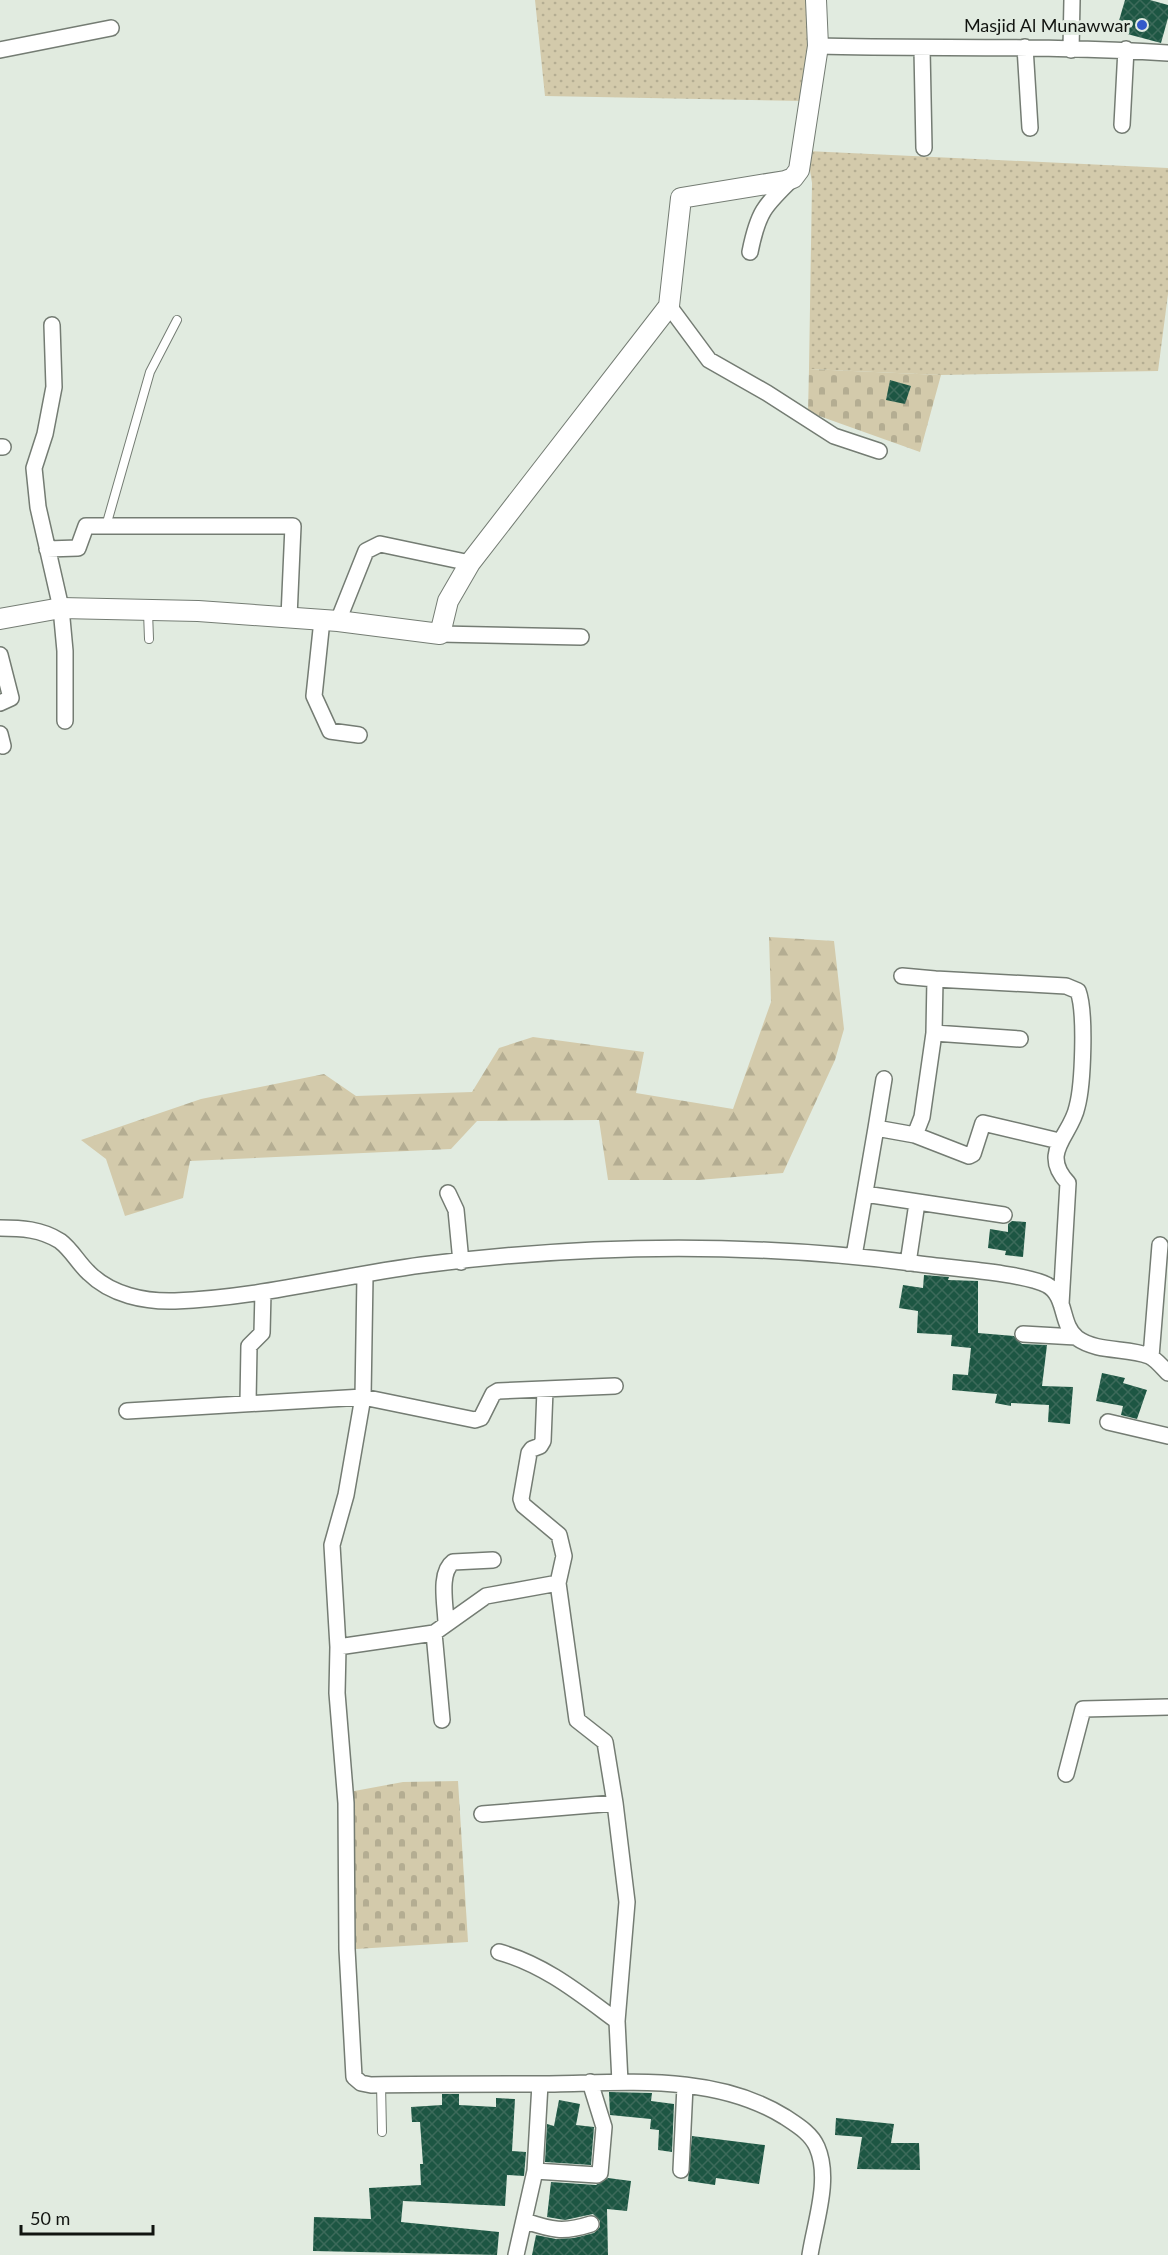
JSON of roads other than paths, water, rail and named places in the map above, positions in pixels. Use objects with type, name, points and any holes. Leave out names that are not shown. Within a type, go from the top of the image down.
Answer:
[{"type":"street","points":[[750,252],[756,221],[765,205],[794,178],[799,170],[818,46],[816,0]]},
{"type":"street","points":[[1071,50],[1072,0]]},
{"type":"street","points":[[0,51],[111,28]]},
{"type":"street","points":[[818,46],[922,49],[1025,47],[1168,52]]},
{"type":"street","points":[[1025,47],[1030,128]]},
{"type":"street","points":[[922,49],[924,148]]},
{"type":"street","points":[[1122,125],[1126,49]]},
{"type":"street","points":[[440,634],[448,601],[470,563],[669,306],[681,198],[794,178]]},
{"type":"street","points":[[669,306],[709,360],[767,393],[834,436],[879,451]]},
{"type":"street","points":[[52,325],[54,387],[45,434],[34,468],[36,498],[61,608],[65,721]]},
{"type":"street","points":[[46,549],[78,549],[84,526],[293,526],[289,617]]},
{"type":"street","points":[[359,735],[330,731],[314,696],[330,620],[363,557],[373,546],[380,544],[470,563]]},
{"type":"street","points":[[0,620],[61,608],[148,612],[198,611],[330,620],[440,634],[581,637]]},
{"type":"street","points":[[0,656],[11,698],[0,703]]},
{"type":"street","points":[[902,976],[1066,986],[1078,991],[1081,1009],[1080,1094],[1077,1111],[1059,1142],[1056,1160],[1059,1174],[1068,1183],[1061,1304]]},
{"type":"street","points":[[915,1135],[922,1117],[934,1033],[935,979]]},
{"type":"street","points":[[934,1033],[1020,1039]]},
{"type":"street","points":[[854,1256],[884,1079]]},
{"type":"street","points":[[876,1128],[915,1135],[969,1156],[973,1154],[983,1123],[1059,1142]]},
{"type":"street","points":[[448,1193],[456,1210],[461,1262]]},
{"type":"street","points":[[865,1194],[1004,1215]]},
{"type":"street","points":[[908,1263],[917,1203]]},
{"type":"street","points":[[0,1228],[41,1232],[60,1241],[74,1253],[89,1274],[115,1292],[154,1301],[176,1301],[263,1292],[420,1266],[624,1247],[737,1248],[854,1256],[1032,1280],[1052,1289],[1076,1338]]},
{"type":"street","points":[[1151,1357],[1160,1245]]},
{"type":"street","points":[[364,1276],[363,1397],[346,1495],[332,1545],[338,1647],[337,1694],[346,1803],[346,1949],[354,2077],[361,2083],[381,2085],[620,2082],[708,2088],[753,2100],[804,2129],[817,2145],[823,2175],[810,2255]]},
{"type":"street","points":[[248,1402],[249,1346],[262,1333],[263,1292]]},
{"type":"street","points":[[1023,1334],[1076,1338],[1105,1348],[1151,1357],[1168,1373]]},
{"type":"street","points":[[127,1411],[248,1402],[363,1397],[475,1420],[482,1419],[494,1392],[615,1386]]},
{"type":"street","points":[[545,1390],[543,1441],[540,1446],[529,1453],[522,1499],[528,1509],[559,1535],[564,1556],[558,1583],[577,1720],[604,1742],[615,1803],[627,1902],[617,2021],[620,2082]]},
{"type":"street","points":[[1108,1422],[1168,1436]]},
{"type":"street","points":[[442,1720],[440,1628],[448,1566],[453,1562],[493,1560]]},
{"type":"street","points":[[338,1647],[440,1628],[486,1596],[558,1583]]},
{"type":"street","points":[[1066,1774],[1083,1709],[1168,1707]]},
{"type":"street","points":[[482,1814],[615,1803]]},
{"type":"street","points":[[499,1952],[522,1959],[556,1976],[617,2021]]},
{"type":"street","points":[[535,2171],[589,2175],[600,2173],[604,2127],[590,2082]]},
{"type":"street","points":[[516,2255],[535,2171],[540,2084]]},
{"type":"street","points":[[681,2170],[685,2086]]},
{"type":"street","points":[[525,2221],[553,2230],[569,2231],[591,2224]]},
{"type":"lane","points":[[106,526],[150,372],[177,321]]},
{"type":"lane","points":[[148,612],[149,639]]},
{"type":"lane","points":[[381,2085],[382,2132]]},
{"type":"place","name":"Masjid Al Munawwar","points":[[1142,25]]}]
